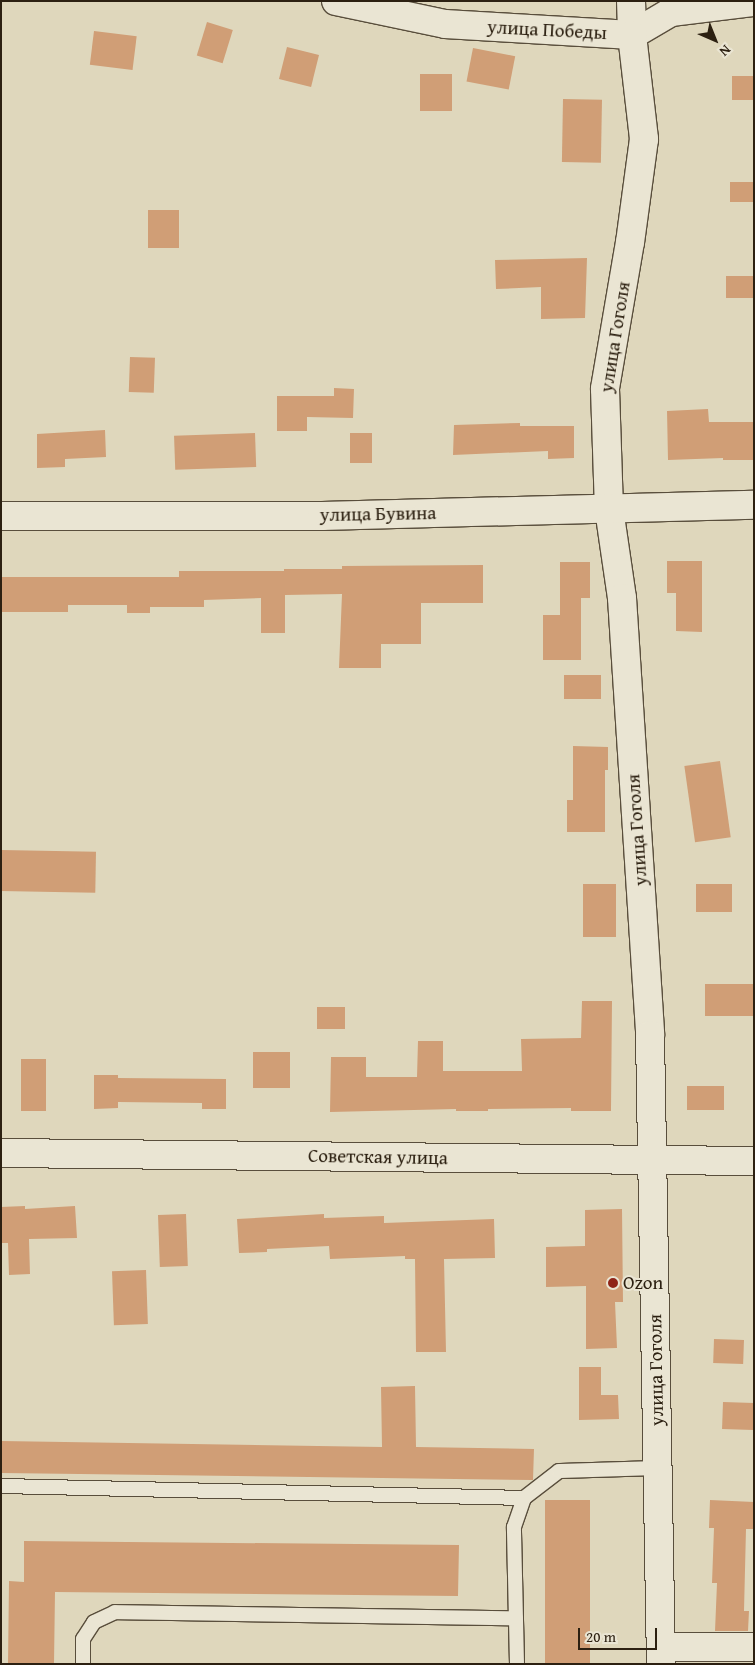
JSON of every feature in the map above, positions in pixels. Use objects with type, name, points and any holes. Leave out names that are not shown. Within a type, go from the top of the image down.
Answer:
[{"type":"street","name":"улица Победы","points":[[336,1],[445,24],[632,35],[671,12],[754,2]]},
{"type":"street","name":"улица Гоголя","points":[[631,1],[632,35],[644,139],[630,242],[604,389],[610,509],[622,598],[650,1035],[661,1655]]},
{"type":"street","name":"улица Бувина","points":[[1,516],[322,516],[754,505]]},
{"type":"street","name":"Советская улица","points":[[1,1153],[754,1161]]},
{"type":"street","points":[[661,1655],[754,1647]]},
{"type":"lane","points":[[517,1664],[514,1527],[524,1498],[559,1471],[658,1468]]},
{"type":"lane","points":[[1,1486],[524,1498]]},
{"type":"lane","points":[[83,1664],[83,1639],[94,1622],[116,1612],[516,1618]]},
{"type":"building","points":[[207,22],[233,30],[223,63],[197,55]]},
{"type":"building","points":[[94,31],[137,36],[133,70],[90,65]]},
{"type":"building","points":[[287,47],[319,55],[311,87],[279,79]]},
{"type":"building","points":[[473,48],[515,56],[509,90],[467,81]]},
{"type":"building","points":[[420,74],[452,74],[452,111],[420,111]]},
{"type":"building","points":[[732,76],[754,76],[754,100],[732,100]]},
{"type":"building","points":[[563,99],[602,100],[601,163],[562,162]]},
{"type":"building","points":[[730,182],[754,182],[754,202],[730,202]]},
{"type":"building","points":[[148,210],[179,210],[179,248],[148,248]]},
{"type":"building","points":[[587,258],[585,318],[541,319],[541,287],[496,289],[495,260]]},
{"type":"building","points":[[726,276],[754,276],[754,298],[726,298]]},
{"type":"building","points":[[130,357],[155,358],[154,393],[129,392]]},
{"type":"building","points":[[334,388],[354,389],[353,418],[307,417],[307,431],[277,431],[277,396],[334,396]]},
{"type":"building","points":[[708,409],[709,422],[754,422],[754,460],[723,460],[723,458],[668,460],[667,411]]},
{"type":"building","points":[[520,423],[520,426],[574,426],[574,458],[548,459],[548,451],[453,455],[454,425]]},
{"type":"building","points":[[105,430],[106,457],[65,459],[65,467],[37,468],[37,434]]},
{"type":"building","points":[[255,433],[256,467],[175,470],[174,436]]},
{"type":"building","points":[[350,433],[372,433],[372,463],[350,463]]},
{"type":"building","points":[[667,561],[702,561],[702,632],[676,631],[676,593],[667,593]]},
{"type":"building","points":[[560,562],[590,562],[590,598],[581,598],[581,660],[543,660],[543,615],[560,615]]},
{"type":"building","points":[[483,565],[483,603],[421,603],[421,644],[381,644],[381,668],[339,668],[342,594],[285,595],[285,633],[261,633],[261,598],[204,600],[204,607],[150,607],[150,613],[127,613],[127,605],[68,605],[68,612],[1,612],[1,577],[179,577],[179,571],[284,571],[284,569],[342,569],[342,566]]},
{"type":"building","points":[[564,675],[601,675],[601,699],[564,699]]},
{"type":"building","points":[[573,746],[608,747],[608,770],[605,770],[605,832],[567,832],[567,800],[573,800]]},
{"type":"building","points":[[720,761],[731,837],[695,842],[684,766]]},
{"type":"building","points":[[1,850],[96,852],[95,893],[1,891]]},
{"type":"building","points":[[583,884],[616,884],[616,937],[583,937]]},
{"type":"building","points":[[696,884],[732,884],[732,912],[696,912]]},
{"type":"building","points":[[705,984],[754,984],[754,1016],[705,1016]]},
{"type":"building","points":[[582,1001],[612,1001],[611,1111],[571,1111],[571,1108],[488,1109],[488,1111],[456,1111],[456,1109],[330,1112],[331,1057],[366,1057],[366,1077],[417,1077],[418,1041],[443,1041],[443,1071],[522,1071],[521,1039],[581,1038]]},
{"type":"building","points":[[317,1007],[345,1007],[345,1029],[317,1029]]},
{"type":"building","points":[[253,1052],[290,1052],[290,1088],[253,1088]]},
{"type":"building","points":[[21,1059],[46,1059],[46,1111],[21,1111]]},
{"type":"building","points":[[94,1075],[118,1075],[118,1078],[226,1079],[226,1109],[202,1109],[202,1103],[118,1102],[118,1108],[94,1109]]},
{"type":"building","points":[[687,1086],[724,1086],[724,1110],[687,1110]]},
{"type":"building","points":[[25,1206],[25,1209],[75,1206],[77,1238],[29,1239],[30,1274],[9,1275],[8,1243],[1,1243],[1,1207]]},
{"type":"building","points":[[622,1209],[623,1302],[615,1302],[617,1348],[586,1349],[586,1286],[546,1287],[546,1247],[585,1246],[585,1210]]},
{"type":"building","points":[[186,1214],[188,1266],[160,1267],[158,1215]]},
{"type":"building","points":[[324,1214],[324,1218],[384,1216],[384,1223],[494,1219],[495,1258],[444,1259],[446,1352],[416,1352],[415,1259],[405,1259],[405,1256],[330,1259],[329,1246],[267,1249],[267,1252],[239,1253],[237,1219]]},
{"type":"building","points":[[146,1270],[148,1324],[114,1325],[112,1271]]},
{"type":"building","points":[[714,1339],[744,1340],[743,1364],[713,1363]]},
{"type":"building","points":[[579,1367],[601,1367],[601,1395],[618,1395],[619,1419],[579,1420]]},
{"type":"building","points":[[415,1386],[416,1447],[534,1449],[533,1480],[1,1473],[1,1441],[382,1447],[381,1387]]},
{"type":"building","points":[[723,1402],[754,1403],[753,1430],[722,1429]]},
{"type":"building","points":[[545,1500],[590,1500],[590,1664],[545,1664]]},
{"type":"building","points":[[710,1500],[754,1502],[754,1529],[746,1529],[744,1611],[749,1611],[748,1631],[715,1631],[717,1583],[712,1583],[714,1528],[709,1528]]},
{"type":"building","points":[[24,1541],[459,1545],[458,1596],[55,1592],[54,1664],[8,1664],[9,1581],[24,1582]]},
{"type":"place","name":"Ozon","points":[[613,1283]]}]
